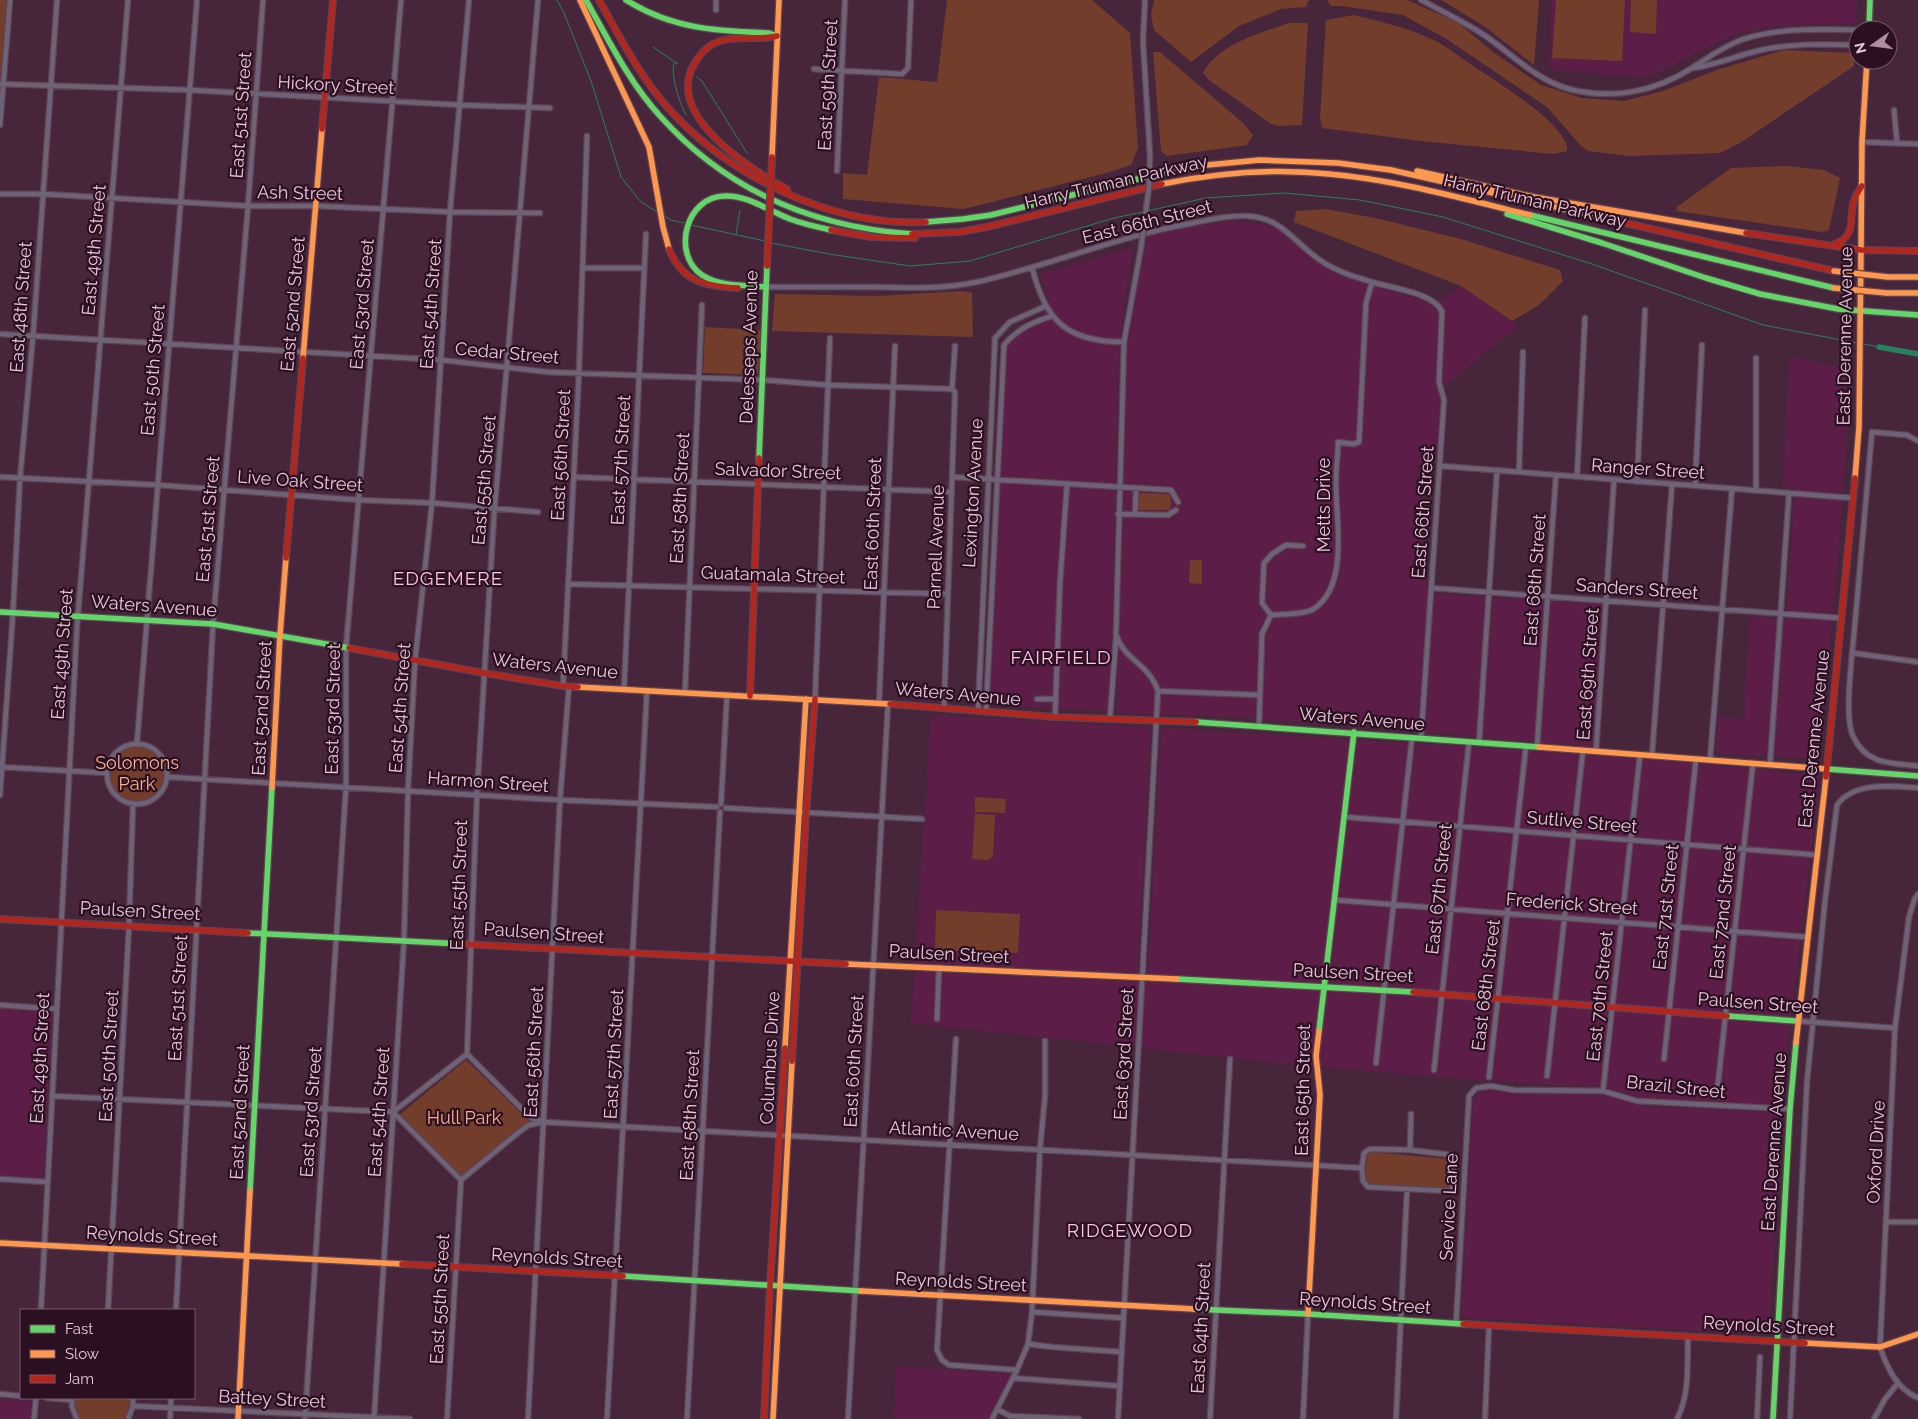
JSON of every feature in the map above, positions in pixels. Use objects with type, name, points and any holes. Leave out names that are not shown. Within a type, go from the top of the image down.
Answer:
[{"type":"main road","name":"East 52nd Street","points":[[238,1419],[280,635],[333,0]]},
{"type":"main road","points":[[580,0],[649,147],[664,237],[677,266],[689,277],[705,285],[723,288],[766,288]]},
{"type":"main road","name":"Harry Truman Parkway","points":[[586,0],[630,76],[660,116],[703,158],[753,191],[788,207],[836,223],[885,232],[956,232],[1004,223],[1176,181],[1242,172],[1297,171],[1334,173],[1388,181],[1458,197],[1834,288],[1887,293],[1918,293]]},
{"type":"main road","name":"Harry Truman Parkway","points":[[599,0],[645,78],[669,109],[696,136],[726,161],[758,181],[792,197],[829,210],[886,220],[944,221],[1001,212],[1202,165],[1278,159],[1335,162],[1391,170],[1834,272],[1888,277],[1918,276]]},
{"type":"main road","points":[[626,0],[655,16],[684,26],[713,30],[769,33],[777,36]]},
{"type":"main road","name":"Delesseps Avenue","points":[[750,696],[779,0]]},
{"type":"main road","points":[[1869,20],[1870,0]]},
{"type":"main road","points":[[777,36],[769,38],[725,39],[712,45],[702,53],[692,67],[689,80],[689,95],[694,111],[708,131],[742,159],[779,185],[829,210]]},
{"type":"main road","name":"East Derenne Avenue","points":[[1773,1419],[1790,1110],[1797,1021],[1827,768],[1859,427],[1862,142],[1866,70]]},
{"type":"main road","points":[[1335,162],[1391,167],[1429,173],[1608,211],[1861,250],[1918,251]]},
{"type":"main road","points":[[1831,245],[1841,242],[1849,235],[1854,200],[1862,186]]},
{"type":"main road","points":[[766,288],[717,281],[703,276],[695,269],[690,262],[684,242],[688,221],[695,210],[715,197],[726,195],[740,197],[793,220],[828,230],[904,238],[956,232]]},
{"type":"main road","points":[[1458,197],[1614,246],[1716,282],[1760,294],[1860,312],[1918,315]]},
{"type":"main road","name":"Waters Avenue","points":[[0,612],[213,624],[484,674],[566,686],[880,703],[1055,718],[1156,719],[1354,732],[1918,776]]},
{"type":"main road","name":"Columbus Drive","points":[[773,1419],[799,961],[806,699]]},
{"type":"main road","name":"Columbus Drive","points":[[764,1419],[770,1286],[791,960],[803,812],[815,699]]},
{"type":"main road","name":"East 65th Street","points":[[1308,1314],[1320,1095],[1316,1056],[1354,732]]},
{"type":"main road","name":"Paulsen Street","points":[[0,919],[633,954],[1323,986],[1797,1021]]},
{"type":"main road","name":"Reynolds Street","points":[[0,1243],[1880,1347],[1918,1334]]},
{"type":"street","points":[[0,125],[10,0]]},
{"type":"street","name":"East 48th Street","points":[[0,796],[20,478],[33,336],[57,0]]},
{"type":"street","name":"East 49th Street","points":[[41,1309],[60,922],[78,616],[128,0]]},
{"type":"street","name":"East 50th Street","points":[[137,743],[197,0]]},
{"type":"street","name":"East 51st Street","points":[[176,1309],[195,929],[213,624],[257,94],[263,0]]},
{"type":"street","name":"East 53rd Street","points":[[305,1416],[346,787],[346,648],[394,102],[401,0]]},
{"type":"street","name":"East 54th Street","points":[[374,1418],[382,1263],[404,940],[408,790],[415,661],[432,503],[450,212],[469,0]]},
{"type":"street","name":"East 55th Street","points":[[467,1054],[477,794],[495,509],[538,0]]},
{"type":"street","points":[[716,0],[716,10]]},
{"type":"street","name":"East 59th Street","points":[[837,171],[845,0]]},
{"type":"street","points":[[814,69],[902,74],[908,68],[911,0]]},
{"type":"street","points":[[1110,718],[1116,634],[1124,342],[1141,248],[1149,187],[1150,156],[1143,41],[1145,0]]},
{"type":"street","points":[[1421,0],[1452,15],[1484,35],[1547,80],[1568,89],[1604,95],[1629,93],[1670,81],[1718,50],[1741,40],[1773,32],[1792,30],[1848,30]]},
{"type":"street","points":[[1692,68],[1782,46],[1811,44],[1848,46]]},
{"type":"street","name":"Hickory Street","points":[[2,84],[189,90],[394,102],[550,108]]},
{"type":"street","points":[[1894,110],[1897,143]]},
{"type":"street","name":"East 56th Street","points":[[528,1419],[566,686],[568,584],[579,372],[587,136]]},
{"type":"street","points":[[1862,142],[1918,144]]},
{"type":"street","name":"Ash Street","points":[[0,194],[43,194],[248,206],[317,206],[450,212],[540,213]]},
{"type":"street","name":"East 66th Street","points":[[766,288],[936,287],[978,282],[1159,229],[1213,218],[1248,216],[1275,223],[1320,261],[1338,270],[1425,297],[1438,304],[1442,310],[1439,382],[1444,400],[1421,738]]},
{"type":"street","name":"East 57th Street","points":[[624,688],[646,234]]},
{"type":"street","points":[[1032,266],[1037,288],[1046,306],[1052,316],[1068,330],[1089,340],[1124,342]]},
{"type":"street","points":[[583,268],[643,268]]},
{"type":"street","name":"Metts Drive","points":[[1271,615],[1304,614],[1315,608],[1325,598],[1332,585],[1337,567],[1336,479],[1338,442],[1353,444],[1359,442],[1366,303],[1372,282]]},
{"type":"street","name":"East 58th Street","points":[[685,692],[702,305]]},
{"type":"street","name":"Lexington Avenue","points":[[978,711],[995,338],[1002,328],[1018,318],[1046,306]]},
{"type":"street","points":[[1637,482],[1646,310]]},
{"type":"street","points":[[993,351],[1003,352],[1004,345],[1020,329],[1052,316]]},
{"type":"street","points":[[1578,477],[1585,318]]},
{"type":"street","name":"Cedar Street","points":[[0,334],[441,360],[547,372],[952,389]]},
{"type":"street","points":[[815,699],[830,338]]},
{"type":"street","name":"East 60th Street","points":[[880,703],[895,346]]},
{"type":"street","name":"Parnell Avenue","points":[[944,708],[955,392],[952,389],[955,346]]},
{"type":"street","points":[[1695,486],[1702,346]]},
{"type":"street","name":"Lexington Avenue","points":[[986,712],[1003,352]]},
{"type":"street","points":[[1519,472],[1523,352]]},
{"type":"street","points":[[1756,358],[1756,490]]},
{"type":"street","points":[[1918,441],[1907,435],[1872,432],[1852,653],[1850,724],[1853,736],[1860,748],[1879,762],[1918,766]]},
{"type":"street","name":"Ranger Street","points":[[1441,466],[1853,498]]},
{"type":"street","points":[[1479,743],[1497,470]]},
{"type":"street","name":"East 68th Street","points":[[1537,747],[1556,475]]},
{"type":"street","name":"Live Oak Street","points":[[0,477],[225,489],[538,512]]},
{"type":"street","points":[[952,477],[1171,490],[1178,502]]},
{"type":"street","name":"Salvador Street","points":[[573,478],[952,492]]},
{"type":"street","name":"East 69th Street","points":[[1596,751],[1614,480]]},
{"type":"street","points":[[1055,718],[1060,583],[1067,484]]},
{"type":"street","points":[[1652,756],[1672,484]]},
{"type":"street","points":[[1136,488],[1136,514]]},
{"type":"street","points":[[1710,760],[1732,489]]},
{"type":"street","points":[[1770,764],[1789,493]]},
{"type":"street","points":[[1118,514],[1168,515],[1176,510]]},
{"type":"street","points":[[1259,726],[1262,634],[1271,615],[1262,603],[1264,563],[1272,554],[1286,545],[1302,546]]},
{"type":"street","name":"Guatamala Street","points":[[568,584],[629,584],[948,594]]},
{"type":"street","name":"Sanders Street","points":[[1432,588],[1841,618]]},
{"type":"street","points":[[982,596],[991,596]]},
{"type":"street","points":[[1116,634],[1123,650],[1148,672],[1158,690],[1259,695]]},
{"type":"street","points":[[1852,653],[1918,662]]},
{"type":"street","name":"East 57th Street","points":[[607,1419],[647,690]]},
{"type":"street","name":"East 63rd Street","points":[[1118,1419],[1158,690]]},
{"type":"street","name":"East 58th Street","points":[[687,1419],[727,695]]},
{"type":"street","points":[[1037,699],[1056,699]]},
{"type":"street","name":"East 60th Street","points":[[848,1419],[888,704]]},
{"type":"street","points":[[1376,1063],[1412,738]]},
{"type":"street","name":"East 67th Street","points":[[1434,1070],[1469,742]]},
{"type":"street","points":[[137,743],[145,744],[160,753],[167,767],[168,776],[164,788],[157,798],[141,804],[133,804],[114,793],[108,782],[107,774],[109,763],[116,752],[123,746],[137,743]]},
{"type":"street","name":"East 68th Street","points":[[1489,1077],[1526,746]]},
{"type":"street","name":"East 69th Street","points":[[1547,1076],[1583,750]]},
{"type":"street","name":"East 70th Street","points":[[1603,1091],[1640,755]]},
{"type":"street","name":"East 71st Street","points":[[1664,1059],[1696,759]]},
{"type":"street","name":"East 72nd Street","points":[[1717,1094],[1753,763]]},
{"type":"street","points":[[1,767],[107,774]]},
{"type":"street","name":"Harmon Street","points":[[168,776],[560,800],[720,807]]},
{"type":"street","points":[[1790,1419],[1806,1091],[1837,805],[1842,798],[1862,788],[1888,786],[1918,788]]},
{"type":"street","name":"East 50th Street","points":[[108,1309],[129,926],[133,804]]},
{"type":"street","points":[[720,807],[724,811],[726,808],[922,819]]},
{"type":"street","name":"Sutlive Street","points":[[1345,817],[1817,855]]},
{"type":"street","name":"Oxford Drive","points":[[1918,894],[1908,917],[1895,1028],[1880,1347],[1885,1364],[1900,1387],[1918,1398]]},
{"type":"street","name":"Frederick Street","points":[[1335,900],[1807,937]]},
{"type":"street","points":[[937,1019],[939,968]]},
{"type":"street","points":[[0,1005],[57,1009]]},
{"type":"street","name":"Paulsen Street","points":[[1797,1021],[1895,1028]]},
{"type":"street","points":[[956,1039],[937,1350],[942,1360],[949,1364],[1017,1370]]},
{"type":"street","points":[[992,1419],[1028,1344],[1032,1312],[1040,1149],[1045,1096],[1045,1040]]},
{"type":"street","points":[[52,1096],[393,1112],[467,1054]]},
{"type":"street","name":"Atlantic Avenue","points":[[467,1054],[531,1118],[543,1122]]},
{"type":"street","name":"East 64th Street","points":[[1210,1419],[1230,1059]]},
{"type":"street","name":"Brazil Street","points":[[1472,1092],[1476,1088],[1491,1086],[1514,1090],[1603,1091],[1637,1101],[1790,1110]]},
{"type":"street","name":"Service Lane","points":[[1456,1324],[1469,1096],[1472,1092]]},
{"type":"street","points":[[393,1112],[461,1180]]},
{"type":"street","points":[[1410,1150],[1411,1114]]},
{"type":"street","name":"Atlantic Avenue","points":[[461,1180],[529,1125],[543,1122],[1362,1168]]},
{"type":"street","points":[[1368,1150],[1410,1150],[1452,1155],[1454,1158],[1452,1189],[1450,1191],[1406,1190],[1368,1187],[1363,1182],[1364,1154],[1368,1150]]},
{"type":"street","points":[[0,1179],[47,1182]]},
{"type":"street","name":"East 55th Street","points":[[447,1419],[454,1267],[461,1180]]},
{"type":"street","points":[[1396,1419],[1402,1321],[1406,1190]]},
{"type":"street","points":[[1886,1222],[1918,1222]]},
{"type":"street","points":[[1032,1312],[1123,1318]]},
{"type":"street","name":"East 65th Street","points":[[1303,1419],[1308,1314]]},
{"type":"street","points":[[1485,1419],[1489,1326]]},
{"type":"street","points":[[1677,1419],[1684,1400],[1688,1337]]},
{"type":"street","points":[[1028,1344],[1052,1348],[1122,1352]]},
{"type":"street","points":[[1757,1419],[1760,1357]]},
{"type":"street","points":[[1013,1378],[1120,1386]]},
{"type":"street","points":[[1874,1419],[1885,1399],[1898,1383]]},
{"type":"street","points":[[0,1394],[20,1396]]},
{"type":"street","points":[[34,1419],[36,1399]]},
{"type":"street","points":[[72,1399],[72,1407],[77,1419]]},
{"type":"street","points":[[128,1419],[134,1406],[134,1399]]},
{"type":"street","points":[[170,1419],[171,1399]]},
{"type":"street","name":"Battey Street","points":[[134,1406],[305,1416],[410,1419]]},
{"type":"street","points":[[997,1409],[1010,1416],[1079,1419]]},
{"type":"shaded area","points":[[1552,0],[1857,0],[1856,20],[1848,20],[1848,24],[1806,24],[1765,28],[1735,34],[1647,77],[1552,70],[1549,65]]},
{"type":"shaded area","points":[[1232,220],[1279,227],[1326,267],[1434,305],[1461,286],[1518,326],[1444,387],[1440,399],[1437,455],[1430,461],[1417,466],[1428,593],[1603,604],[1593,747],[1338,724],[1266,720],[1264,718],[1117,713],[1126,349],[1135,295],[1149,235]]},
{"type":"shaded area","points":[[1133,248],[1119,348],[1110,711],[988,705],[1003,371],[1007,346],[1017,331],[1041,321],[1049,301],[1041,274]]},
{"type":"shaded area","points":[[1789,356],[1846,369],[1846,445],[1838,555],[1818,759],[1716,753],[1718,717],[1744,720],[1750,616],[1786,620],[1795,487],[1783,486]]},
{"type":"shaded area","points":[[931,715],[1151,727],[1137,975],[915,965]]},
{"type":"shaded area","points":[[1161,728],[1490,748],[1691,763],[1820,776],[1780,1106],[1643,1098],[1607,1088],[1464,1079],[1299,1065],[911,1023],[915,972],[1148,982]]},
{"type":"shaded area","points":[[0,1008],[53,1010],[43,1179],[0,1177]]},
{"type":"shaded area","points":[[1482,1090],[1616,1096],[1643,1106],[1777,1114],[1778,1169],[1769,1332],[1764,1334],[1465,1318],[1462,1313],[1473,1100]]},
{"type":"shaded area","points":[[896,1366],[1012,1374],[987,1419],[893,1419]]},
{"type":"shaded area","points":[[0,1399],[32,1401],[31,1419],[0,1419]]},
{"type":"green space","points":[[0,0],[7,0],[0,101]]},
{"type":"green space","points":[[947,0],[1092,0],[1130,33],[1138,148],[1131,165],[964,209],[843,199],[843,173],[867,175],[879,77],[937,82]]},
{"type":"green space","points":[[1154,0],[1309,0],[1306,7],[1281,9],[1239,26],[1191,62],[1154,30],[1151,15]]},
{"type":"green space","points":[[1327,0],[1407,0],[1457,22],[1493,52],[1541,85],[1582,98],[1624,101],[1663,91],[1717,70],[1783,50],[1848,53],[1848,70],[1740,143],[1720,153],[1629,156],[1588,151],[1581,146],[1547,107],[1445,38],[1403,15],[1331,6]]},
{"type":"green space","points":[[1441,0],[1539,0],[1534,65],[1484,26]]},
{"type":"green space","points":[[1556,0],[1625,0],[1622,61],[1552,58]]},
{"type":"green space","points":[[1631,0],[1657,0],[1656,34],[1630,32]]},
{"type":"green space","points":[[1354,15],[1386,23],[1438,42],[1529,104],[1557,129],[1565,141],[1567,151],[1553,154],[1421,141],[1322,128],[1320,118],[1326,20]]},
{"type":"green space","points":[[1289,23],[1308,23],[1302,125],[1279,126],[1271,124],[1209,80],[1203,73],[1219,54],[1229,47]]},
{"type":"green space","points":[[1153,52],[1160,52],[1242,122],[1253,135],[1247,145],[1167,156],[1161,151]]},
{"type":"green space","points":[[1787,166],[1824,170],[1840,178],[1829,230],[1822,232],[1676,211],[1677,207],[1731,168]]},
{"type":"green space","points":[[1325,209],[1375,218],[1461,239],[1560,270],[1563,281],[1539,305],[1512,321],[1461,286],[1294,222],[1296,211]]},
{"type":"green space","points":[[963,291],[972,293],[973,337],[772,331],[775,294],[876,296]]},
{"type":"green space","points":[[705,327],[761,330],[758,373],[754,375],[703,373]]},
{"type":"green space","points":[[1139,493],[1170,494],[1170,510],[1137,510]]},
{"type":"green space","points":[[1190,560],[1202,560],[1202,584],[1189,583]]},
{"type":"green space","name":"Solomons Park","points":[[131,744],[143,744],[154,749],[162,757],[167,768],[165,786],[154,799],[143,804],[131,804],[120,799],[112,791],[107,780],[107,768],[112,757],[120,749]]},
{"type":"green space","points":[[975,797],[1006,799],[1005,813],[975,812]]},
{"type":"green space","points":[[975,814],[995,815],[993,857],[987,860],[972,859]]},
{"type":"green space","points":[[936,910],[1020,914],[1018,953],[935,950]]},
{"type":"green space","name":"Hull Park","points":[[466,1060],[529,1121],[462,1177],[399,1115]]},
{"type":"green space","points":[[1372,1152],[1449,1159],[1451,1161],[1449,1187],[1446,1189],[1369,1185],[1365,1182],[1367,1155]]},
{"type":"green space","points":[[72,1399],[133,1399],[128,1419],[77,1419]]},
{"type":"waterway","points":[[557,0],[591,81],[621,177],[640,201],[657,212]]},
{"type":"waterway","points":[[653,47],[675,62]]},
{"type":"waterway","points":[[678,64],[675,62],[674,80],[686,115]]},
{"type":"waterway","points":[[697,77],[702,81],[747,153]]},
{"type":"waterway","points":[[1147,211],[1206,198],[1285,193],[1360,200],[1443,217],[1592,264],[1763,325],[1857,343]]},
{"type":"waterway","points":[[736,235],[740,210]]},
{"type":"waterway","points":[[771,243],[910,266],[970,261],[1114,218],[1143,212]]},
{"type":"waterway","points":[[665,216],[671,220],[684,223]]},
{"type":"waterway","points":[[691,225],[765,241]]},
{"type":"waterway","points":[[1864,344],[1879,347]]},
{"type":"waterway","points":[[1879,347],[1918,354]]},
{"type":"traffic: fast","points":[[586,0],[638,89],[660,116],[686,142],[714,165],[743,184],[774,200],[806,213],[840,223],[875,230],[912,234]]},
{"type":"traffic: fast","points":[[626,0],[643,10],[677,23],[731,31],[769,33],[777,36]]},
{"type":"traffic: fast","points":[[1869,20],[1870,0]]},
{"type":"traffic: fast","points":[[926,222],[991,215],[1170,171]]},
{"type":"traffic: fast","points":[[766,287],[717,282],[702,275],[692,266],[687,254],[685,241],[692,215],[701,205],[712,199],[734,196],[795,221],[831,230]]},
{"type":"traffic: fast","points":[[1507,214],[1760,294],[1838,309],[1918,315]]},
{"type":"traffic: fast","points":[[1530,215],[1834,288]]},
{"type":"traffic: fast","points":[[759,458],[767,266]]},
{"type":"traffic: fast","points":[[0,612],[213,624],[349,648]]},
{"type":"traffic: fast","points":[[1196,722],[1539,747]]},
{"type":"traffic: fast","points":[[1319,1031],[1354,732]]},
{"type":"traffic: fast","points":[[1827,769],[1918,776]]},
{"type":"traffic: fast","points":[[250,1191],[272,787]]},
{"type":"traffic: fast","points":[[248,933],[462,944]]},
{"type":"traffic: fast","points":[[1177,979],[1413,992]]},
{"type":"traffic: fast","points":[[1727,1016],[1797,1021]]},
{"type":"traffic: fast","points":[[1773,1419],[1790,1109],[1796,1043]]},
{"type":"traffic: fast","points":[[623,1276],[861,1291]]},
{"type":"traffic: fast","points":[[1194,1309],[1463,1324]]},
{"type":"traffic: slow","points":[[580,0],[649,147],[663,227],[669,249]]},
{"type":"traffic: slow","points":[[772,157],[779,0]]},
{"type":"traffic: slow","points":[[1861,250],[1862,142],[1866,70]]},
{"type":"traffic: slow","points":[[303,358],[322,129]]},
{"type":"traffic: slow","points":[[1170,171],[1260,160],[1338,163],[1391,170],[1599,217]]},
{"type":"traffic: slow","points":[[1417,171],[1534,197],[1746,233]]},
{"type":"traffic: slow","points":[[1162,184],[1203,177],[1245,173],[1308,172],[1405,185],[1530,215]]},
{"type":"traffic: slow","points":[[1855,478],[1859,427],[1861,250]]},
{"type":"traffic: slow","points":[[1834,271],[1888,277]]},
{"type":"traffic: slow","points":[[1888,277],[1918,277]]},
{"type":"traffic: slow","points":[[1834,288],[1887,293]]},
{"type":"traffic: slow","points":[[1887,293],[1918,293]]},
{"type":"traffic: slow","points":[[272,787],[286,558]]},
{"type":"traffic: slow","points":[[578,687],[890,704]]},
{"type":"traffic: slow","points":[[785,1048],[806,699]]},
{"type":"traffic: slow","points":[[1539,747],[1827,769]]},
{"type":"traffic: slow","points":[[1796,1043],[1826,777]]},
{"type":"traffic: slow","points":[[846,964],[1177,979]]},
{"type":"traffic: slow","points":[[1308,1314],[1320,1095],[1316,1056],[1319,1031]]},
{"type":"traffic: slow","points":[[773,1419],[792,1061]]},
{"type":"traffic: slow","points":[[238,1419],[250,1191]]},
{"type":"traffic: slow","points":[[0,1243],[402,1264]]},
{"type":"traffic: slow","points":[[861,1291],[1194,1309]]},
{"type":"traffic: slow","points":[[1805,1343],[1880,1347],[1918,1334]]},
{"type":"traffic: jam","points":[[322,129],[333,0]]},
{"type":"traffic: jam","points":[[599,0],[631,56],[659,97],[694,134],[722,156],[753,176],[786,193],[820,206],[855,216],[891,221],[926,222]]},
{"type":"traffic: jam","points":[[777,36],[728,39],[709,46],[691,70],[688,89],[693,107],[703,125],[718,141],[754,169],[787,189]]},
{"type":"traffic: jam","points":[[767,266],[772,157]]},
{"type":"traffic: jam","points":[[912,234],[959,232],[987,227],[1162,184]]},
{"type":"traffic: jam","points":[[1835,244],[1847,236],[1850,231],[1852,207],[1862,186]]},
{"type":"traffic: jam","points":[[1599,217],[1834,271]]},
{"type":"traffic: jam","points":[[831,230],[871,237],[915,238]]},
{"type":"traffic: jam","points":[[1746,233],[1861,250],[1918,251]]},
{"type":"traffic: jam","points":[[669,249],[681,269],[696,280],[715,286],[738,288]]},
{"type":"traffic: jam","points":[[286,558],[303,358]]},
{"type":"traffic: jam","points":[[750,696],[759,458]]},
{"type":"traffic: jam","points":[[1826,777],[1855,478]]},
{"type":"traffic: jam","points":[[349,648],[484,673],[578,687]]},
{"type":"traffic: jam","points":[[792,1061],[806,813],[815,699]]},
{"type":"traffic: jam","points":[[890,704],[1055,717],[1196,722]]},
{"type":"traffic: jam","points":[[0,919],[248,933]]},
{"type":"traffic: jam","points":[[462,944],[846,964]]},
{"type":"traffic: jam","points":[[1413,992],[1727,1016]]},
{"type":"traffic: jam","points":[[764,1419],[770,1286],[785,1048]]},
{"type":"traffic: jam","points":[[402,1264],[623,1276]]},
{"type":"traffic: jam","points":[[1463,1324],[1805,1343]]},
{"type":"district","name":"EDGEMERE","points":[[448,578]]},
{"type":"district","name":"FAIRFIELD","points":[[1061,657]]},
{"type":"district","name":"RIDGEWOOD","points":[[1130,1230]]}]
